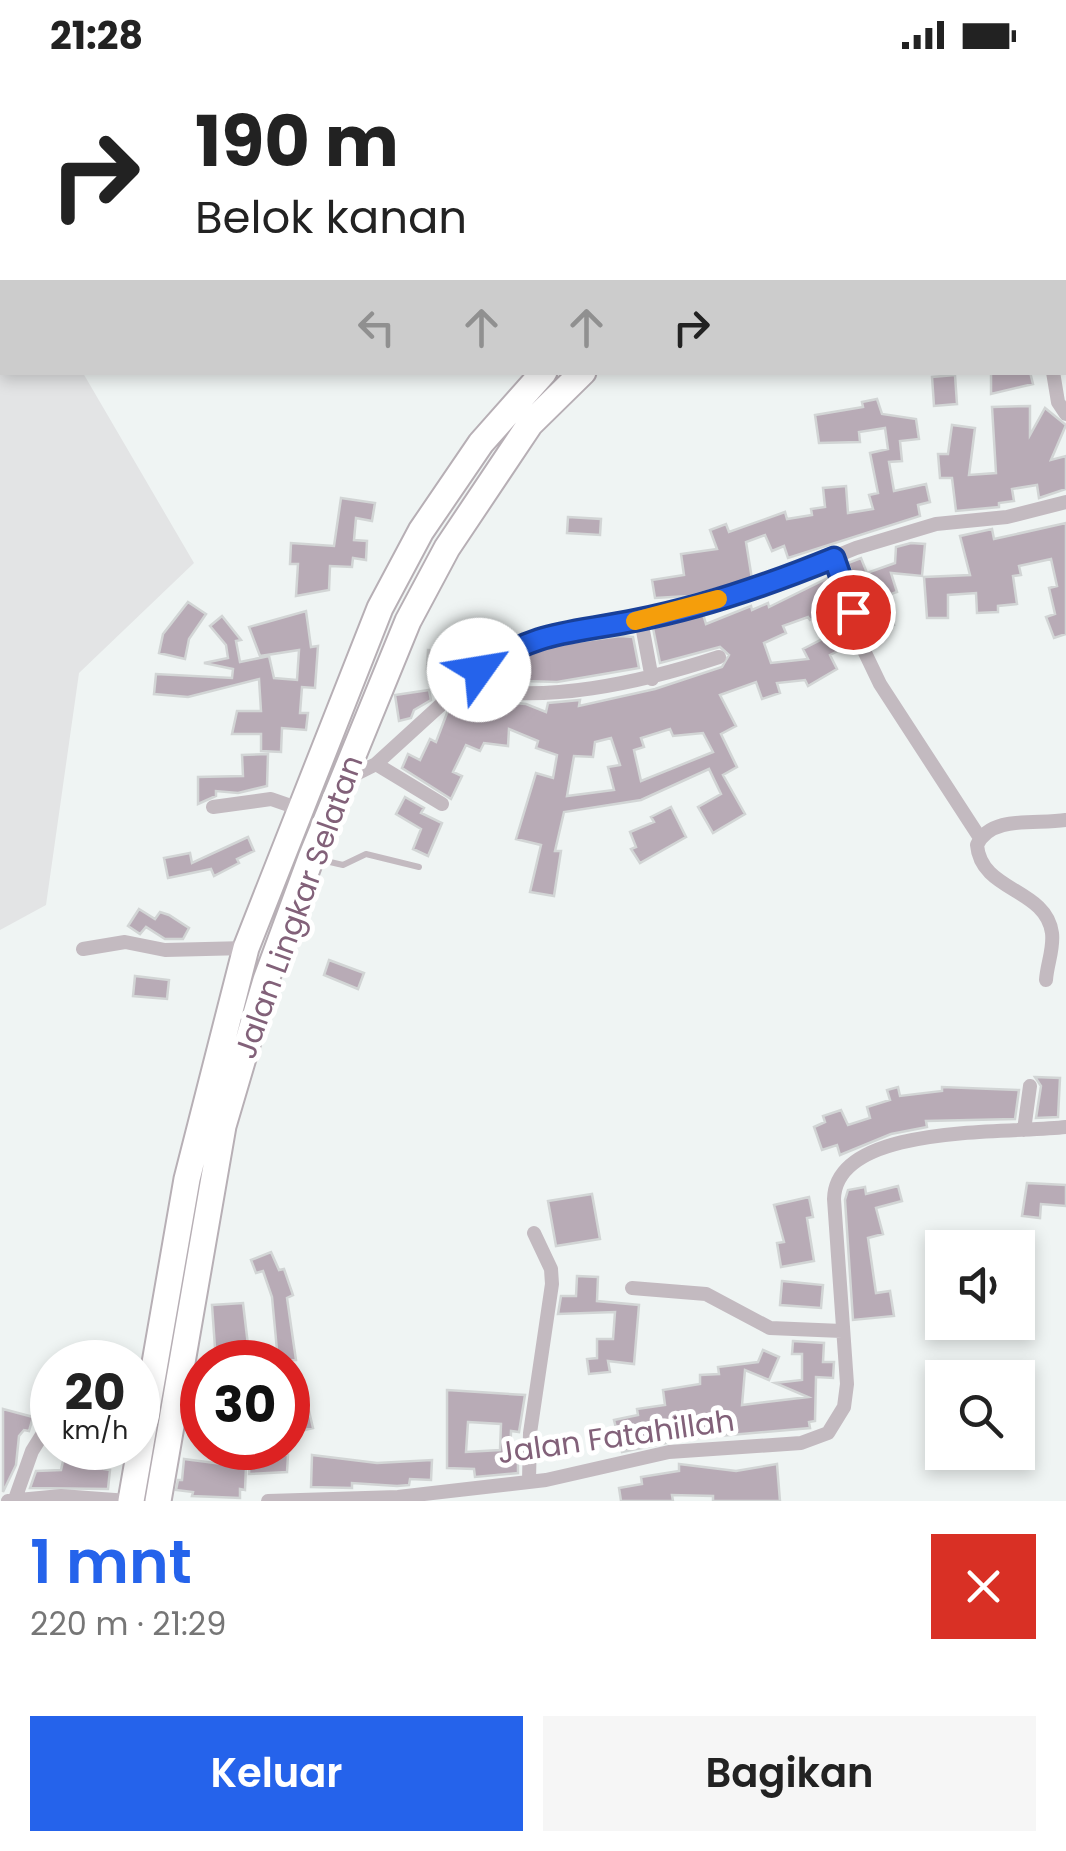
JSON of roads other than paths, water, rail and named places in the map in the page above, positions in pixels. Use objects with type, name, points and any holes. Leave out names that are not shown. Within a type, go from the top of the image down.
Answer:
[{"type":"highway","name":"Jalan Lingkar Selatan","points":[[129,1501],[181,1286],[266,980],[408,620],[542,375]]},
{"type":"highway","name":"Jalan Lingkar Selatan","points":[[158,1501],[208,1084],[246,948],[380,608],[421,532],[481,443],[579,375]]},
{"type":"street","points":[[1054,375],[1058,402],[1066,414]]},
{"type":"street","points":[[342,781],[376,764],[488,664],[538,636],[641,620],[777,582],[834,558],[936,524],[1007,516],[1066,502]]},
{"type":"street","points":[[834,558],[857,636],[895,712],[980,838]]},
{"type":"street","points":[[853,612],[875,607]]},
{"type":"street","points":[[641,620],[652,679]]},
{"type":"street","points":[[463,686],[485,691],[535,691],[629,685],[719,657]]},
{"type":"street","points":[[376,764],[442,804]]},
{"type":"street","points":[[213,808],[271,799],[300,809]]},
{"type":"street","points":[[1046,980],[1052,951],[1050,924],[1035,904],[991,876],[977,851],[980,838],[997,826],[1066,820]]},
{"type":"street","points":[[83,949],[112,942],[165,950],[246,948]]},
{"type":"street","points":[[1024,1130],[1030,1086]]},
{"type":"street","name":"Jalan Fatahillah","points":[[268,1501],[398,1497],[572,1476],[669,1452],[800,1442],[828,1434],[844,1407],[848,1384],[834,1199],[834,1184],[843,1169],[877,1151],[925,1137],[1066,1128]]},
{"type":"street","points":[[529,1480],[530,1433],[552,1284],[551,1269],[534,1233]]},
{"type":"street","points":[[632,1288],[706,1294],[770,1328],[842,1331]]},
{"type":"street","points":[[30,1455],[11,1500],[62,1496],[129,1501]]},
{"type":"lane","points":[[311,858],[343,865],[366,854],[419,867]]}]
